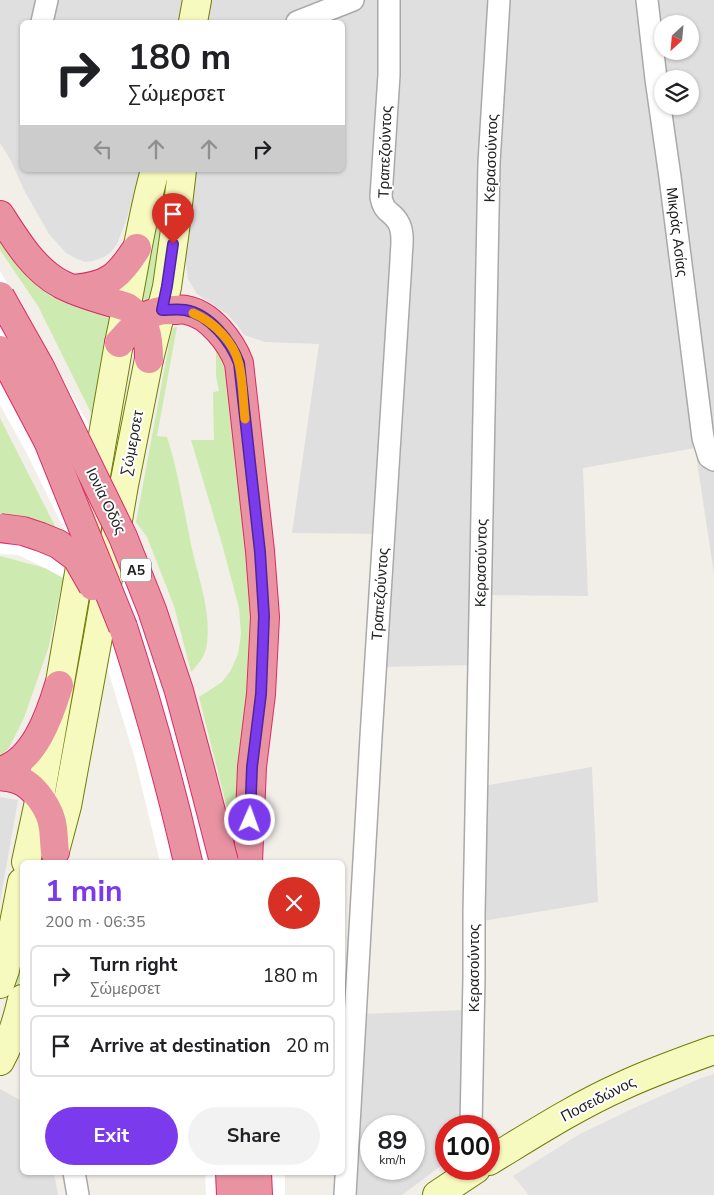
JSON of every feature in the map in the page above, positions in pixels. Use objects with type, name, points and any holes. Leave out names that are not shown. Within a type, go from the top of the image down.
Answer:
[{"type":"highway","points":[[0,215],[13,235],[39,267],[60,284],[143,312],[186,310],[203,317],[216,328],[234,350],[239,363],[241,377],[260,552],[264,616],[261,694],[252,767],[248,860]]},
{"type":"highway","points":[[73,289],[93,286],[115,277],[137,248]]},
{"type":"highway","name":"Ιονία Οδός","points":[[0,296],[40,367],[127,546],[152,610],[178,691],[203,777],[224,860]]},
{"type":"highway","points":[[119,343],[143,312]]},
{"type":"highway","points":[[143,312],[148,335],[149,359]]},
{"type":"highway","name":"Ιονία Οδός","points":[[0,350],[48,441],[123,627],[158,742],[188,860]]},
{"type":"highway","points":[[0,528],[23,531],[41,537],[58,544],[77,558],[105,607],[123,627]]},
{"type":"highway","points":[[0,771],[22,759],[36,741],[50,712],[59,685]]},
{"type":"highway","points":[[0,776],[16,778],[26,783],[40,797],[53,827],[54,857]]},
{"type":"highway","points":[[230,1175],[231,1195]]},
{"type":"highway","points":[[258,1175],[258,1195]]},
{"type":"street","points":[[42,20],[47,0]]},
{"type":"street","points":[[193,20],[197,0]]},
{"type":"street","points":[[301,20],[353,0]]},
{"type":"street","name":"Τραπεζούντος","points":[[345,1195],[370,747],[402,232],[398,221],[382,205],[381,197],[388,75],[389,0]]},
{"type":"street","name":"Κερασούντος","points":[[471,1115],[489,183],[499,0]]},
{"type":"street","name":"Μικράς Ασίας","points":[[647,0],[704,438],[709,457],[714,460]]},
{"type":"street","points":[[143,312],[137,248],[154,172]]},
{"type":"street","points":[[143,312],[167,286],[182,172]]},
{"type":"street","name":"Σώμερσετ","points":[[26,860],[40,797],[119,343]]},
{"type":"street","name":"Σώμερσετ","points":[[54,857],[66,806],[124,485],[149,359]]},
{"type":"street","points":[[0,984],[5,970],[20,892]]},
{"type":"street","points":[[0,1061],[19,1029]]},
{"type":"street","name":"Ποσειδώνος","points":[[500,1154],[555,1121],[620,1087],[714,1050]]},
{"type":"street","points":[[75,1175],[78,1195]]},
{"type":"street","name":"Ποσειδώνος","points":[[437,1195],[459,1180]]},
{"type":"shaded area","points":[[0,0],[714,0],[714,574],[695,448],[583,468],[588,596],[475,595],[472,665],[383,667],[391,534],[292,533],[319,344],[265,342],[244,335],[227,314],[197,294],[188,279],[185,257],[197,172],[345,172],[345,20],[20,20],[20,172],[140,172],[117,244],[104,257],[93,261],[85,262],[66,253],[49,234],[24,190],[10,159],[0,143]]},
{"type":"shaded area","points":[[592,767],[598,902],[482,921],[483,786]]},
{"type":"shaded area","points":[[0,797],[18,800],[0,902]]},
{"type":"shaded area","points":[[464,1010],[461,1115],[435,1115],[435,1170],[425,1178],[425,1115],[360,1115],[360,1180],[422,1180],[402,1195],[350,1195],[361,1014]]},
{"type":"shaded area","points":[[714,1074],[714,1195],[529,1195],[513,1176],[580,1134],[634,1108]]},
{"type":"shaded area","points":[[0,1089],[20,1100],[20,1175],[54,1175],[58,1195],[0,1195]]},
{"type":"green space","points":[[165,172],[172,172],[153,303],[134,308]]},
{"type":"green space","points":[[0,226],[105,308],[104,316],[115,319],[97,425],[38,306],[0,250]]},
{"type":"green space","points":[[177,327],[157,436],[167,437],[206,607],[208,631],[206,647],[202,659],[191,672],[174,606],[147,537],[136,522],[170,339],[173,328]]},
{"type":"green space","points":[[207,339],[214,344],[227,367],[249,560],[253,648],[235,818],[229,816],[199,697],[222,682],[231,670],[238,654],[241,634],[239,608],[191,440],[214,440],[213,392],[219,391],[216,376],[216,351]]},
{"type":"green space","points":[[0,418],[58,532],[0,521]]},
{"type":"green space","points":[[0,556],[45,568],[67,580],[61,587],[49,646],[24,718],[9,748],[0,757]]},
{"type":"green space","points":[[20,939],[20,979],[7,1032],[0,1048],[0,1024]]},
{"type":"pier","points":[[0,271],[88,423],[136,532],[179,643],[237,860],[160,860],[135,759],[93,617],[67,580],[18,555],[0,554],[0,521],[71,543],[24,448],[0,405]]},
{"type":"pier","points":[[205,1175],[285,1175],[285,1195],[206,1195]]},
{"type":"slow traffic","points":[[193,313],[203,317],[216,328],[234,350],[239,363],[245,419]]},
{"type":"route","points":[[173,244],[162,310],[186,310],[203,317],[216,328],[234,350],[239,363],[260,552],[264,616],[261,694],[252,767],[250,820]]}]
